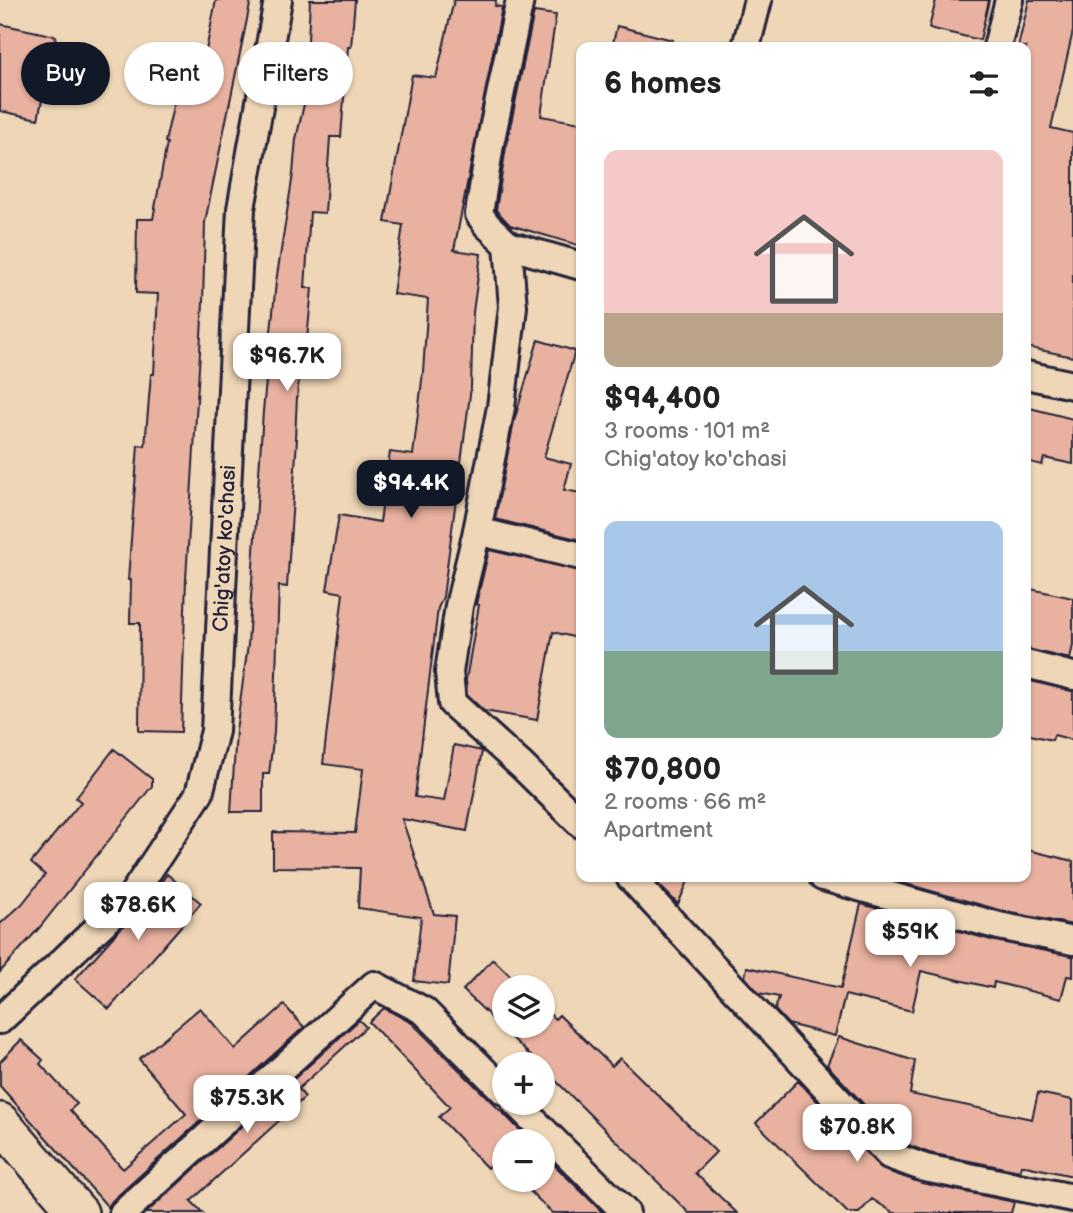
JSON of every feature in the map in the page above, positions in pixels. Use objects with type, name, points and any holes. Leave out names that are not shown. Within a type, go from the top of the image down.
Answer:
[{"type":"main road","points":[[0,1122],[79,1213]]},
{"type":"street","name":"Chig'atoy ko'chasi","points":[[0,1020],[131,897],[199,794],[215,730],[241,209],[278,0]]},
{"type":"street","points":[[520,0],[490,144],[479,214],[508,245],[576,265]]},
{"type":"street","points":[[747,42],[758,0]]},
{"type":"street","points":[[998,42],[1009,0]]},
{"type":"street","points":[[508,245],[513,307],[501,407],[477,531],[459,606],[449,672],[452,703],[572,807]]},
{"type":"street","points":[[1031,375],[1073,385]]},
{"type":"street","points":[[477,531],[576,555]]},
{"type":"street","points":[[1031,665],[1073,676]]},
{"type":"street","points":[[635,882],[889,1155],[925,1168],[1073,1198]]},
{"type":"street","points":[[841,882],[999,926],[1073,942]]},
{"type":"street","points":[[122,1213],[374,985],[424,1011],[492,1079]]},
{"type":"street","points":[[528,1115],[625,1213]]},
{"type":"building","points":[[216,0],[251,0],[242,42],[238,42],[238,63],[205,222],[203,303],[186,579],[181,732],[139,731],[140,623],[130,623],[131,580],[128,580],[138,445],[145,446],[151,374],[154,374],[158,294],[136,293],[137,219],[153,219],[173,105],[224,105],[224,42],[208,42]]},
{"type":"building","points":[[310,0],[355,0],[351,42],[308,42]]},
{"type":"building","points":[[454,0],[496,0],[495,6],[502,7],[454,250],[481,254],[473,312],[471,387],[443,597],[438,608],[415,797],[444,801],[454,745],[482,751],[467,831],[402,819],[434,914],[455,916],[448,985],[414,981],[421,917],[358,908],[360,868],[273,867],[273,832],[355,833],[363,769],[323,764],[343,593],[327,590],[339,515],[380,522],[390,452],[413,455],[428,299],[393,294],[403,225],[385,222],[412,75],[436,78]]},
{"type":"building","points":[[936,0],[989,0],[980,40],[929,28]]},
{"type":"building","points":[[1029,0],[1073,0],[1073,31],[1051,128],[1073,133],[1073,357],[1031,348],[1031,42],[1019,42]]},
{"type":"building","points":[[534,12],[556,15],[541,116],[576,122],[576,245],[510,225],[496,210]]},
{"type":"building","points":[[0,24],[56,36],[55,42],[21,42],[21,105],[41,105],[38,119],[0,111]]},
{"type":"building","points":[[617,26],[673,40],[673,42],[613,42]]},
{"type":"building","points":[[304,105],[343,105],[341,137],[330,137],[325,213],[310,212],[305,288],[312,288],[305,360],[301,360],[297,397],[297,439],[287,587],[279,586],[274,732],[269,774],[263,774],[263,812],[231,812],[236,731],[248,645],[263,411],[276,282],[296,139]]},
{"type":"building","points":[[538,340],[575,351],[544,457],[571,464],[564,490],[576,492],[576,539],[495,519],[514,421]]},
{"type":"building","points":[[1031,408],[1073,419],[1073,464],[1044,458],[1042,465],[1031,462]]},
{"type":"building","points":[[489,550],[576,570],[576,638],[553,632],[537,720],[484,711],[467,695],[466,680],[479,605],[476,604]]},
{"type":"building","points":[[1031,589],[1073,598],[1073,645],[1070,659],[1031,650]]},
{"type":"building","points":[[1031,681],[1073,691],[1073,740],[1054,735],[1052,740],[1031,735]]},
{"type":"building","points":[[114,749],[152,779],[152,786],[40,927],[0,972],[0,924],[22,904],[45,875],[31,863],[81,802],[76,798]]},
{"type":"building","points":[[1031,851],[1073,861],[1073,925],[1003,911],[899,882],[1031,882]]},
{"type":"building","points":[[167,874],[201,903],[109,1009],[75,979],[142,908]]},
{"type":"building","points":[[656,882],[688,882],[678,904]]},
{"type":"building","points":[[861,904],[995,941],[1073,956],[1073,977],[1067,976],[1061,999],[994,982],[993,988],[921,971],[912,1011],[845,995],[835,1036],[788,1024],[775,1010],[779,997],[759,993],[745,977],[747,967],[841,988]]},
{"type":"building","points":[[493,959],[510,975],[492,975],[492,1018],[463,990]]},
{"type":"building","points":[[284,1005],[304,1027],[108,1207],[0,1086],[0,1062],[21,1040],[43,1060],[40,1064],[77,1104],[70,1110],[123,1169],[186,1114],[139,1059],[200,1008],[235,1049]]},
{"type":"building","points":[[384,1008],[412,1023],[492,1102],[492,1115],[505,1115],[519,1129],[492,1129],[492,1163],[487,1168],[439,1117],[450,1107],[369,1022]]},
{"type":"building","points":[[559,1015],[612,1066],[620,1058],[716,1152],[695,1173],[737,1213],[689,1213],[555,1080],[555,1052],[527,1052],[512,1038],[555,1038],[555,1019]]},
{"type":"building","points":[[359,1020],[366,1027],[298,1089],[305,1097],[191,1201],[203,1213],[146,1213]]},
{"type":"building","points":[[839,1037],[915,1061],[910,1094],[1032,1119],[1038,1093],[1073,1100],[1073,1176],[1021,1165],[1020,1171],[929,1153],[898,1141],[827,1065]]},
{"type":"building","points":[[798,1081],[883,1170],[922,1183],[1014,1202],[1011,1213],[894,1213],[872,1199],[859,1213],[848,1213],[756,1123]]},
{"type":"building","points":[[555,1166],[603,1213],[552,1213],[531,1192],[555,1192]]}]
